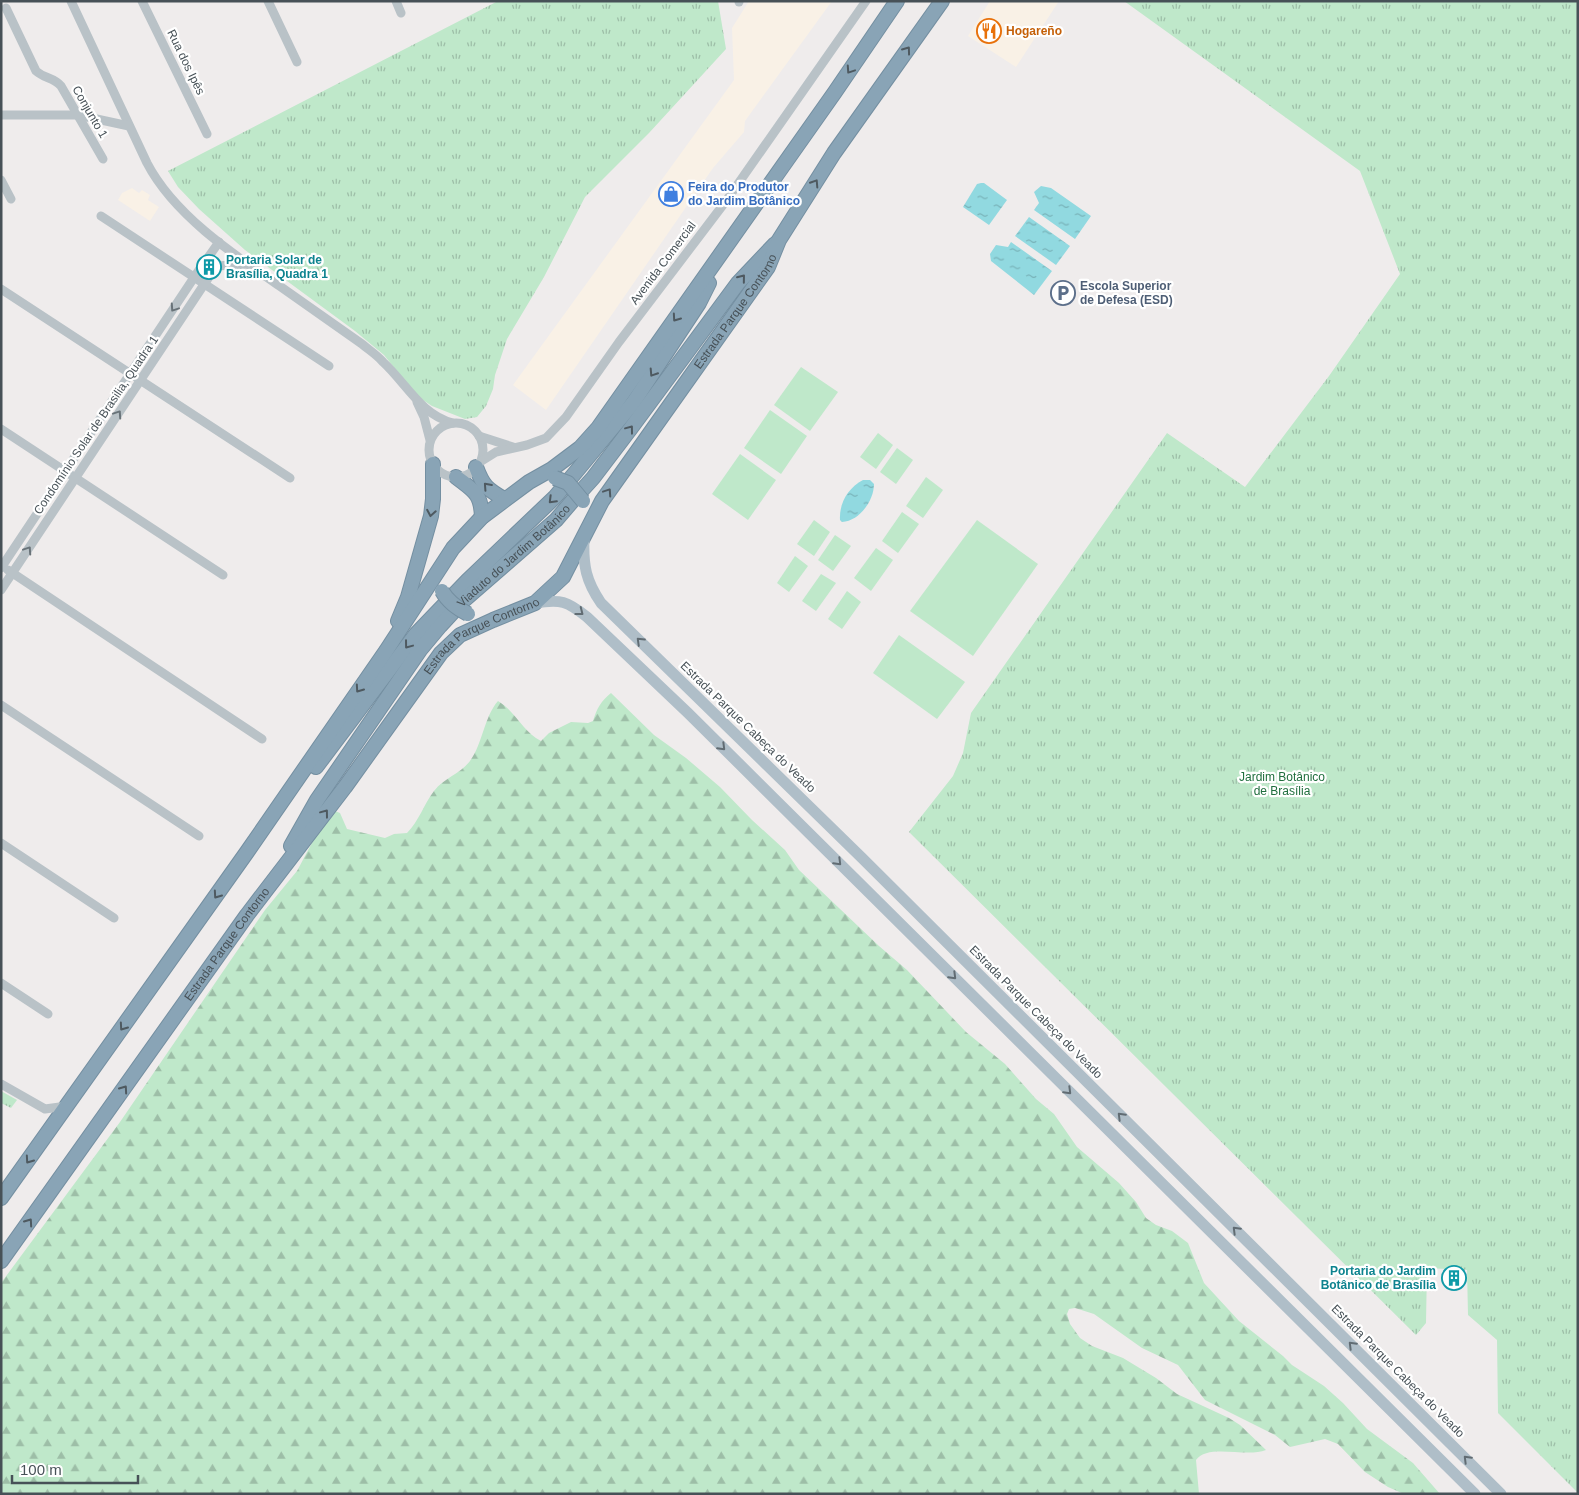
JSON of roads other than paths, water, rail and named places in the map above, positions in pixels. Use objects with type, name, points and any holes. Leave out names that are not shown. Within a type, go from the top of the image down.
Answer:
[{"type":"highway","points":[[1,1198],[231,875],[387,649],[453,548],[482,517],[504,499],[552,469],[580,448],[598,428],[897,1]]},
{"type":"highway","name":"Estrada Parque Contorno","points":[[1,1261],[269,886],[345,787],[441,653],[460,635],[535,603],[562,577],[575,556],[602,501],[768,267],[779,240],[834,153],[942,1]]},
{"type":"highway","name":"Viaduto do Jardim Botânico","points":[[269,886],[317,800],[420,650],[462,601],[556,520],[574,500],[631,428],[738,283],[779,240]]},
{"type":"highway","name":"Viaduto do Jardim Botânico","points":[[231,875],[279,818],[416,634],[467,581],[556,497],[633,404],[699,303],[728,244]]},
{"type":"highway","points":[[387,649],[408,597],[431,516],[433,464]]},
{"type":"highway","points":[[478,464],[481,480],[489,490],[504,499]]},
{"type":"highway","points":[[456,476],[481,501],[482,517]]},
{"type":"highway","points":[[529,482],[543,478],[555,478],[568,483],[583,501],[586,512],[584,535]]},
{"type":"highway","points":[[439,570],[442,591],[446,599],[468,614],[493,620]]},
{"type":"main road","name":"Estrada Parque Cabeça do Veado","points":[[584,535],[583,557],[585,570],[592,588],[601,603],[907,903],[1501,1494]]},
{"type":"main road","points":[[535,603],[552,600],[570,604],[587,617],[688,713],[1474,1494]]},
{"type":"main road","points":[[894,917],[907,903]]},
{"type":"main road","points":[[907,930],[921,917]]},
{"type":"street","points":[[70,1],[152,171],[160,184],[191,217],[248,264],[383,361],[416,400],[442,420],[468,426],[479,436],[516,448]]},
{"type":"street","name":"Rua dos Ipês","points":[[142,1],[207,134]]},
{"type":"street","points":[[268,1],[297,62]]},
{"type":"street","points":[[396,1],[401,13]]},
{"type":"street","name":"Avenida Comercial","points":[[478,464],[496,452],[516,448],[546,438],[566,417],[619,342],[726,201],[866,1]]},
{"type":"street","name":"Conjunto 1","points":[[6,8],[36,71],[42,76],[56,80],[61,86],[103,159]]},
{"type":"street","points":[[1,115],[78,115],[129,126]]},
{"type":"street","points":[[1,180],[11,199]]},
{"type":"street","points":[[101,216],[329,366]]},
{"type":"street","points":[[219,242],[208,258],[218,265],[248,264]]},
{"type":"street","name":"Condomínio Solar de Brasilia, Quadra 1","points":[[2,567],[201,268]]},
{"type":"street","name":"Condomínio Solar de Brasilia, Quadra 1","points":[[1,590],[211,274]]},
{"type":"street","points":[[1,289],[290,478]]},
{"type":"street","points":[[416,400],[424,417],[430,440]]},
{"type":"street","points":[[453,423],[439,428],[430,440],[428,450],[433,464],[445,475],[467,474],[478,464],[483,449],[479,436]]},
{"type":"street","points":[[1,428],[223,575]]},
{"type":"street","points":[[2,567],[262,739]]},
{"type":"street","points":[[1,704],[199,836]]},
{"type":"street","points":[[1,843],[114,918]]},
{"type":"street","points":[[1,983],[48,1014]]},
{"type":"street","points":[[1,1084],[45,1109],[53,1126]]},
{"type":"street","points":[[45,1109],[67,1106]]},
{"type":"water","points":[[984,183],[1007,200],[989,225],[963,207],[977,184]]},
{"type":"water","points":[[1041,186],[1051,188],[1091,216],[1075,239],[1034,210],[1039,203],[1034,192]]},
{"type":"water","points":[[1029,217],[1070,246],[1056,265],[1015,236]]},
{"type":"water","points":[[1011,242],[1052,271],[1034,295],[991,261],[990,254],[996,245],[1008,247]]},
{"type":"water","points":[[863,480],[870,480],[874,484],[869,503],[855,518],[842,522],[840,514],[843,502],[853,487]]},
{"type":"place","name":"Hogareño","points":[[989,31]]},
{"type":"place","name":"Feira do Produtor do Jardim Botânico","points":[[671,194]]},
{"type":"place","name":"Portaria Solar de Brasília, Quadra 1","points":[[209,267]]},
{"type":"place","name":"Escola Superior de Defesa (ESD)","points":[[1063,293]]},
{"type":"place","name":"Portaria do Jardim Botânico de Brasília","points":[[1454,1278]]},
{"type":"park label","name":"Jardim Botânico de Brasília","points":[[1282,784]]}]
